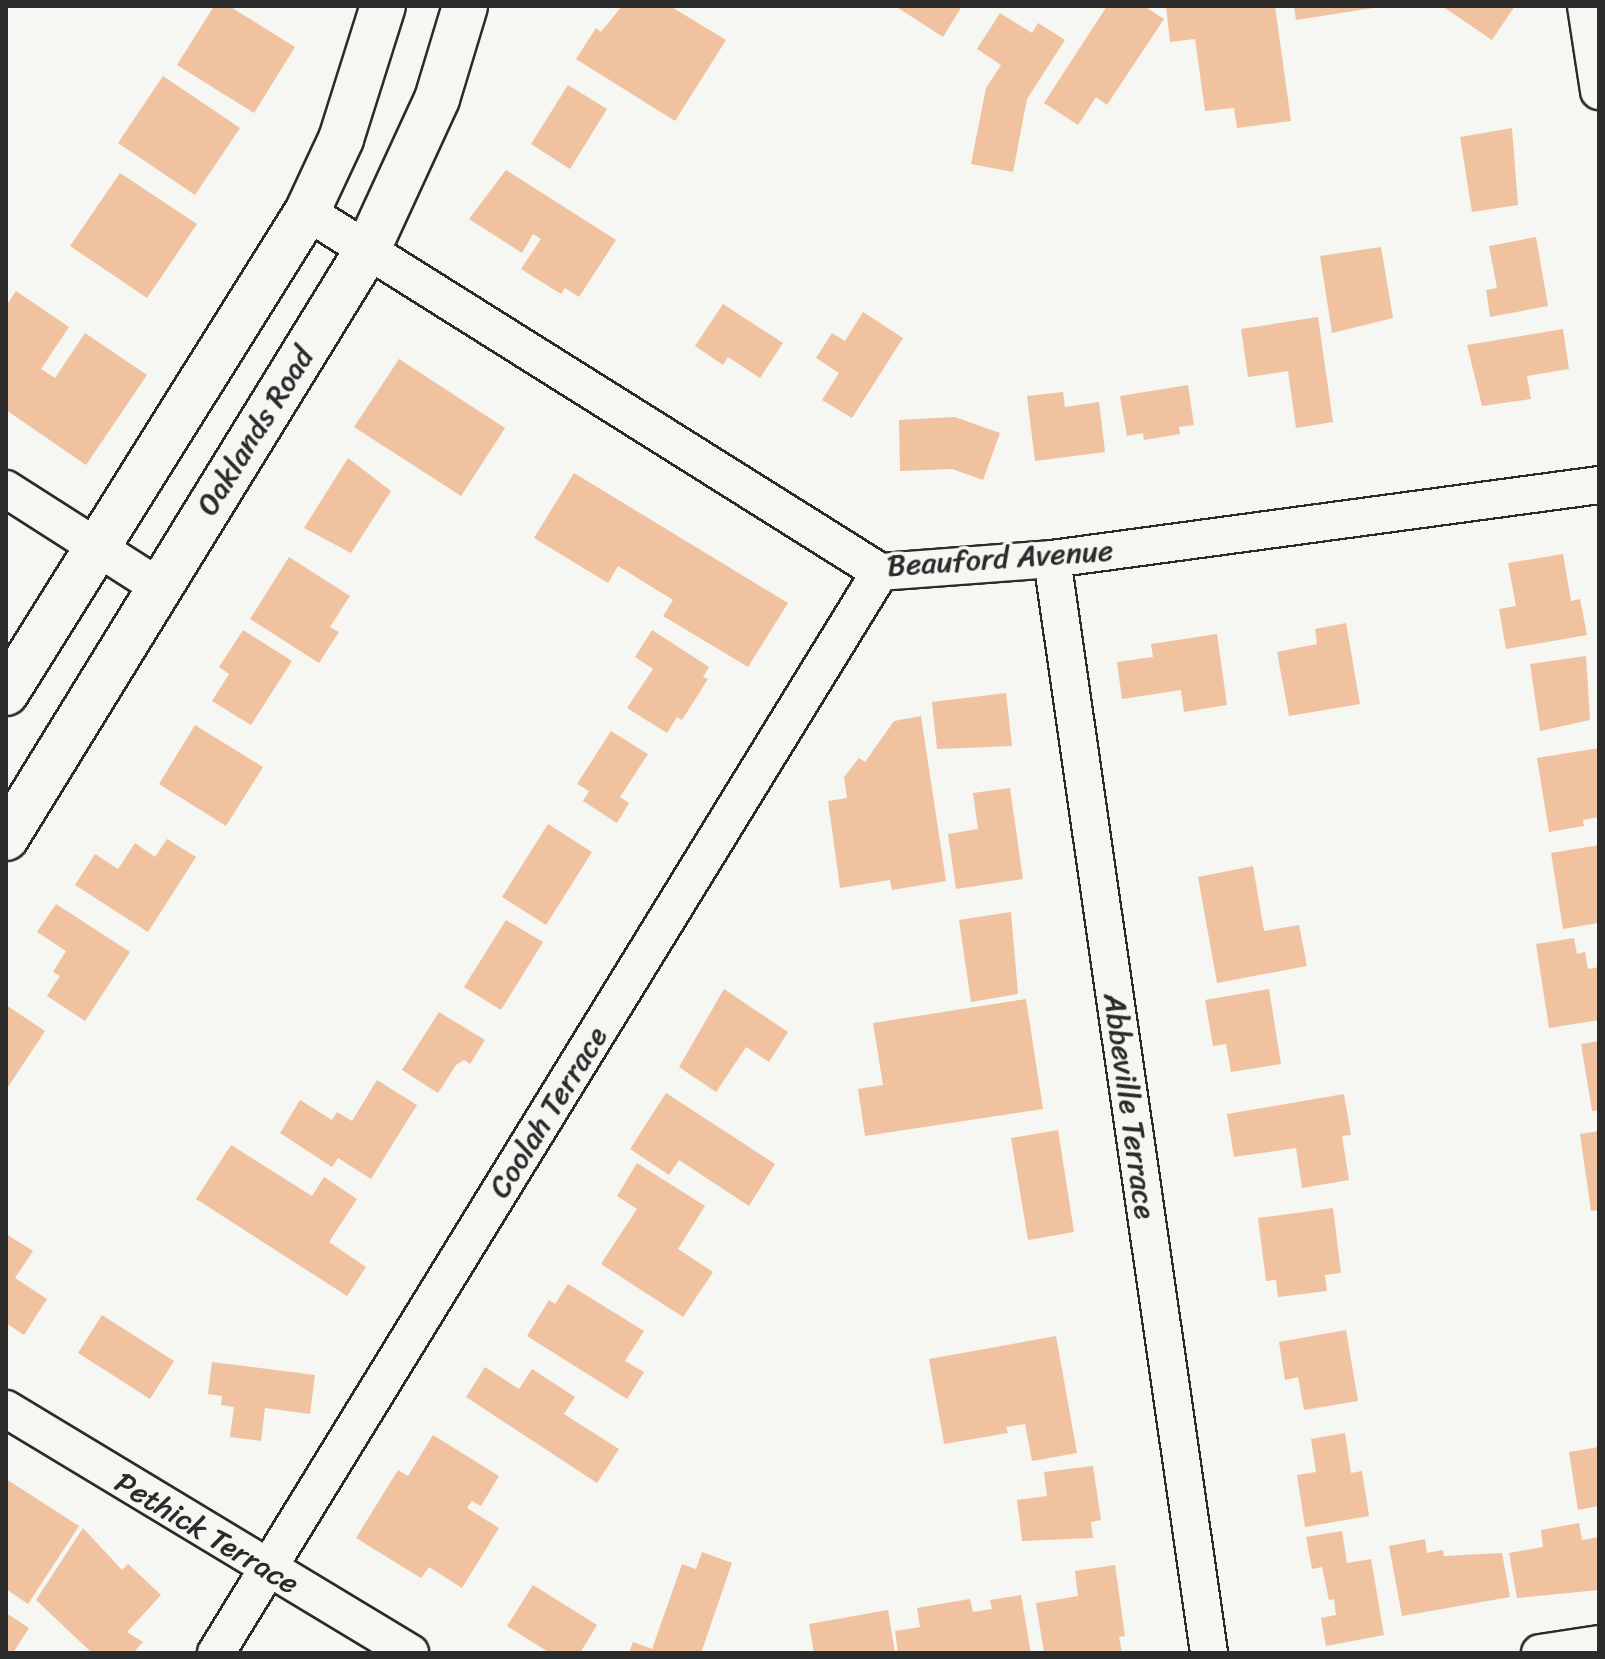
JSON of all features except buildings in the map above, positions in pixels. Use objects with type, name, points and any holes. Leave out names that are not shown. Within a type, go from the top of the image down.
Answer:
[{"type":"main road","points":[[6,693],[307,212],[341,139],[383,6]]},
{"type":"main road","name":"Oaklands Road","points":[[6,838],[368,249],[437,99],[465,6]]},
{"type":"street","points":[[1586,6],[1599,91]]},
{"type":"street","name":"Beauford Avenue","points":[[307,212],[880,572],[1052,559],[1599,485]]},
{"type":"street","points":[[6,489],[159,587]]},
{"type":"street","name":"Abbeville Terrace","points":[[1052,559],[1209,1653]]},
{"type":"street","name":"Coolah Terrace","points":[[216,1653],[880,572]]},
{"type":"street","name":"Pethick Terrace","points":[[6,1409],[267,1570],[410,1653]]},
{"type":"street","points":[[1540,1653],[1599,1644]]}]
